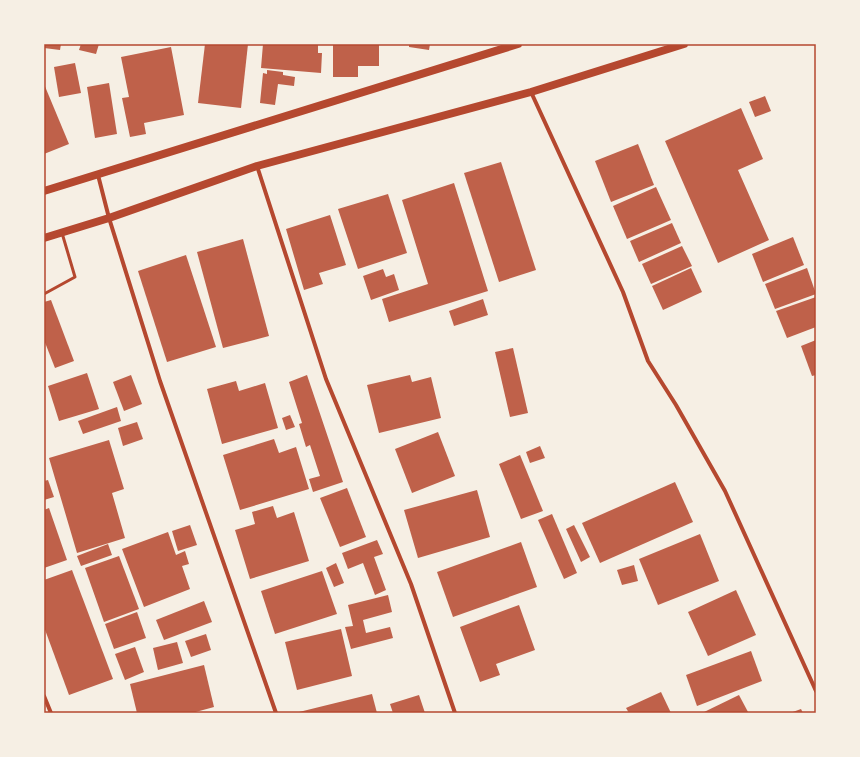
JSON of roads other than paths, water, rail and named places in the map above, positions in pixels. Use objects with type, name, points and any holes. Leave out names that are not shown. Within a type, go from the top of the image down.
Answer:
[{"type":"main road","points":[[44,192],[518,44]]},
{"type":"main road","points":[[44,238],[109,218],[257,166],[530,92],[684,44]]},
{"type":"street","points":[[530,92],[623,292],[648,361],[676,405],[725,491],[816,691]]},
{"type":"street","points":[[257,166],[326,379],[410,584],[455,713]]},
{"type":"street","points":[[98,175],[109,218],[160,381],[276,713]]},
{"type":"street","points":[[44,696],[51,713]]},
{"type":"lane","points":[[44,294],[75,277],[62,233]]}]
